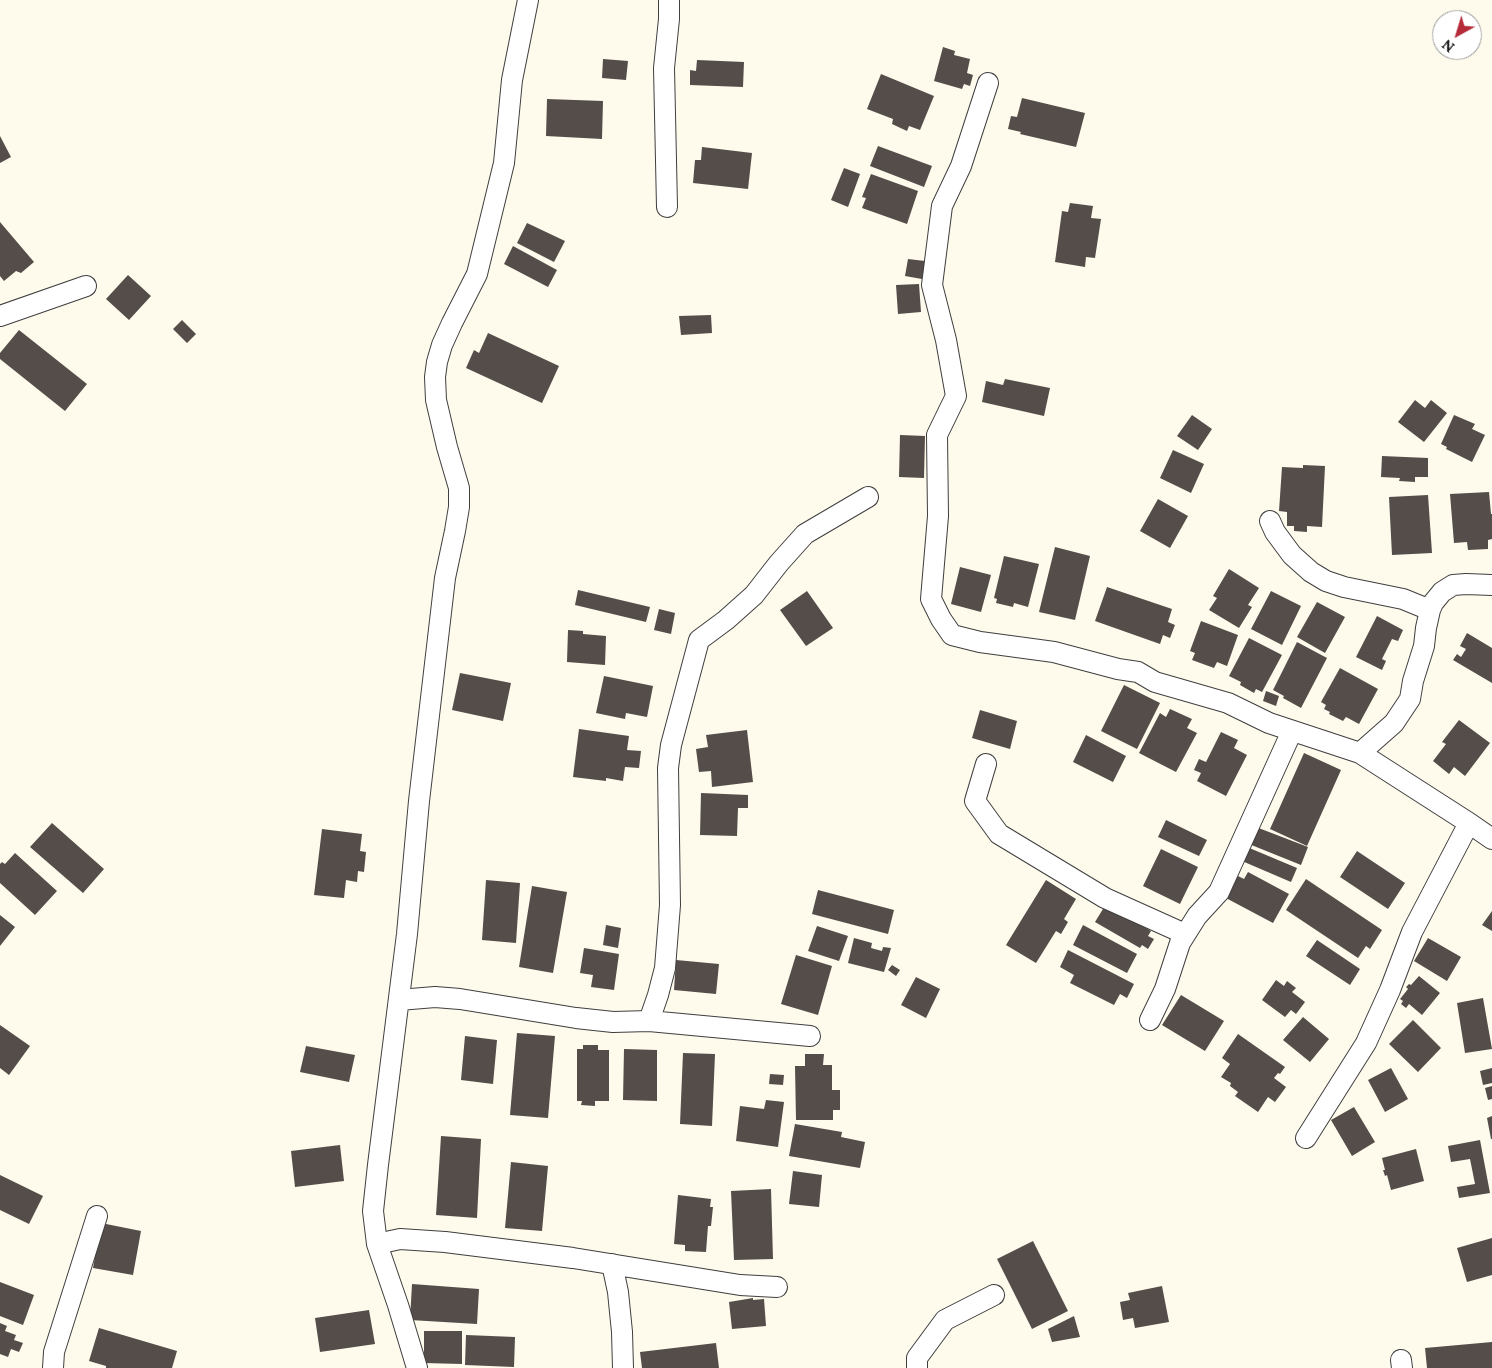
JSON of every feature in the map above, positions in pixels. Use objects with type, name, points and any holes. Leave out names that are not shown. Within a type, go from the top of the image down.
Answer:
[{"type":"street","points":[[417,1368],[377,1244],[373,1211],[407,934],[419,801],[445,578],[456,531],[459,508],[459,488],[436,400],[435,377],[442,346],[477,274],[504,163],[512,80],[528,0]]},
{"type":"street","points":[[666,207],[664,68],[669,19],[668,0]]},
{"type":"street","points":[[988,83],[961,166],[942,206],[932,285],[946,340],[956,396],[937,435],[938,516],[931,599],[941,619],[952,635],[980,642],[1054,652],[1118,669],[1138,672],[1155,682],[1228,703],[1269,723],[1360,753],[1492,839]]},
{"type":"street","points":[[0,316],[86,286]]},
{"type":"street","points":[[649,1021],[664,968],[670,905],[668,768],[671,745],[699,640],[726,620],[754,595],[805,534],[868,497]]},
{"type":"street","points":[[1270,521],[1275,532],[1292,555],[1311,572],[1326,581],[1344,587],[1403,599],[1430,610]]},
{"type":"street","points":[[1360,753],[1394,723],[1410,699],[1433,603],[1442,592],[1452,585],[1492,585]]},
{"type":"street","points":[[1150,1020],[1165,989],[1180,942],[1197,916],[1218,892],[1292,730]]},
{"type":"street","points":[[986,764],[975,801],[998,834],[1105,898],[1185,934]]},
{"type":"street","points":[[1306,1138],[1366,1043],[1390,990],[1412,932],[1469,823]]},
{"type":"street","points":[[399,1000],[435,997],[460,999],[576,1018],[613,1022],[649,1021],[810,1036]]},
{"type":"street","points":[[52,1368],[54,1352],[97,1216]]},
{"type":"street","points":[[377,1244],[400,1239],[445,1242],[573,1258],[740,1284],[778,1287]]},
{"type":"street","points":[[612,1264],[618,1292],[623,1368]]},
{"type":"street","points":[[917,1368],[916,1358],[945,1320],[994,1295]]},
{"type":"building","points":[[943,47],[955,51],[954,55],[970,59],[967,73],[973,75],[970,86],[964,84],[962,89],[934,81]]},
{"type":"building","points":[[603,59],[628,61],[626,80],[602,78]]},
{"type":"building","points":[[697,60],[744,62],[743,87],[690,85],[690,70],[696,71]]},
{"type":"building","points":[[881,74],[934,96],[920,130],[909,126],[907,131],[892,124],[893,119],[867,109]]},
{"type":"building","points":[[1022,98],[1085,113],[1076,147],[1020,134],[1021,132],[1008,129],[1011,116],[1017,117]]},
{"type":"building","points":[[547,99],[603,101],[602,139],[546,136]]},
{"type":"building","points":[[0,136],[11,157],[0,163]]},
{"type":"building","points":[[878,146],[932,166],[924,187],[870,166]]},
{"type":"building","points":[[702,147],[752,153],[748,189],[693,183],[695,160],[701,160]]},
{"type":"building","points":[[844,168],[860,174],[848,207],[831,200]]},
{"type":"building","points":[[871,174],[918,191],[907,224],[862,208],[866,198],[862,197]]},
{"type":"building","points":[[1070,203],[1093,206],[1091,218],[1101,219],[1095,258],[1086,257],[1085,267],[1055,262],[1062,211],[1068,212]]},
{"type":"building","points":[[0,222],[34,262],[21,273],[16,271],[4,281],[0,276]]},
{"type":"building","points":[[527,223],[565,241],[554,262],[517,243]]},
{"type":"building","points":[[513,246],[557,270],[548,287],[504,264]]},
{"type":"building","points":[[908,259],[925,261],[922,279],[905,276]]},
{"type":"building","points":[[128,275],[151,296],[129,320],[106,299]]},
{"type":"building","points":[[919,284],[921,312],[898,314],[896,285]]},
{"type":"building","points":[[711,315],[712,333],[681,335],[679,316]]},
{"type":"building","points":[[182,320],[196,334],[187,343],[173,329]]},
{"type":"building","points":[[19,330],[87,384],[65,411],[0,359],[0,353]]},
{"type":"building","points":[[488,333],[559,366],[542,403],[466,368],[474,350],[479,353]]},
{"type":"building","points":[[1005,379],[1050,388],[1044,416],[982,402],[986,381],[1003,385]]},
{"type":"building","points":[[1415,400],[1425,408],[1431,400],[1447,413],[1424,442],[1398,422]]},
{"type":"building","points":[[1192,415],[1212,429],[1198,450],[1177,436]]},
{"type":"building","points":[[1454,415],[1475,424],[1472,429],[1485,435],[1472,462],[1446,449],[1447,447],[1441,444]]},
{"type":"building","points":[[900,435],[925,436],[924,478],[899,477]]},
{"type":"building","points":[[1173,450],[1204,464],[1191,493],[1160,478]]},
{"type":"building","points":[[1382,456],[1428,458],[1428,477],[1415,477],[1415,482],[1399,481],[1400,478],[1381,477]]},
{"type":"building","points":[[1303,465],[1325,466],[1322,527],[1307,526],[1307,532],[1294,531],[1294,526],[1287,526],[1287,512],[1279,511],[1282,467],[1303,468]]},
{"type":"building","points":[[1489,492],[1492,514],[1492,539],[1488,540],[1488,549],[1468,550],[1467,542],[1454,543],[1450,494]]},
{"type":"building","points":[[1428,495],[1432,553],[1392,555],[1389,497]]},
{"type":"building","points":[[1158,499],[1188,516],[1170,548],[1140,531]]},
{"type":"building","points":[[1055,547],[1090,556],[1075,620],[1039,612]]},
{"type":"building","points":[[1004,556],[1039,564],[1028,607],[1014,603],[1013,607],[996,603],[997,599],[994,598]]},
{"type":"building","points":[[960,567],[991,575],[981,612],[951,604]]},
{"type":"building","points":[[1229,569],[1259,588],[1248,605],[1252,607],[1239,628],[1209,610],[1217,598],[1213,596]]},
{"type":"building","points":[[1107,587],[1172,609],[1168,622],[1175,625],[1170,638],[1163,635],[1160,644],[1095,621]]},
{"type":"building","points":[[578,590],[650,607],[646,622],[575,605]]},
{"type":"building","points":[[807,591],[833,628],[806,646],[780,610]]},
{"type":"building","points":[[1271,591],[1301,606],[1282,645],[1251,629]]},
{"type":"building","points":[[1317,602],[1345,617],[1325,653],[1297,637]]},
{"type":"building","points":[[659,609],[675,613],[671,634],[654,630]]},
{"type":"building","points":[[1377,616],[1403,630],[1398,641],[1392,639],[1382,659],[1386,661],[1382,670],[1356,657]]},
{"type":"building","points":[[1201,621],[1238,635],[1227,666],[1217,662],[1214,668],[1192,660],[1195,653],[1190,651]]},
{"type":"building","points":[[568,630],[583,631],[583,634],[606,636],[605,665],[567,662]]},
{"type":"building","points":[[1467,633],[1492,648],[1492,683],[1453,660],[1457,654],[1461,657],[1466,649],[1460,646]]},
{"type":"building","points":[[1249,638],[1282,655],[1262,692],[1256,689],[1254,693],[1240,685],[1241,682],[1229,676]]},
{"type":"building","points":[[1297,642],[1327,658],[1301,708],[1273,690]]},
{"type":"building","points":[[1340,668],[1378,689],[1359,724],[1346,717],[1343,721],[1329,714],[1330,712],[1324,709],[1326,705],[1321,702]]},
{"type":"building","points":[[460,673],[511,683],[503,721],[452,710]]},
{"type":"building","points":[[604,676],[653,686],[647,717],[626,713],[625,719],[596,713]]},
{"type":"building","points":[[1124,685],[1160,703],[1137,749],[1101,731]]},
{"type":"building","points":[[1266,691],[1279,696],[1276,706],[1263,701]]},
{"type":"building","points":[[1170,709],[1192,719],[1187,728],[1197,733],[1176,772],[1139,753],[1160,713],[1166,717]]},
{"type":"building","points":[[980,710],[1017,721],[1010,749],[972,738]]},
{"type":"building","points":[[1459,720],[1490,743],[1465,776],[1454,767],[1449,774],[1433,761],[1446,744],[1442,742]]},
{"type":"building","points":[[579,729],[629,736],[627,750],[641,751],[639,768],[625,767],[623,781],[606,778],[606,781],[573,777]]},
{"type":"building","points":[[747,730],[753,782],[712,787],[711,771],[699,772],[696,749],[708,747],[706,735]]},
{"type":"building","points":[[1221,732],[1238,740],[1234,748],[1247,755],[1226,796],[1197,781],[1201,773],[1194,770],[1199,759],[1206,762]]},
{"type":"building","points":[[1086,735],[1126,756],[1113,782],[1073,762]]},
{"type":"building","points":[[1304,753],[1341,770],[1307,846],[1270,829]]},
{"type":"building","points":[[701,793],[748,795],[748,808],[738,808],[737,836],[700,835]]},
{"type":"building","points":[[1166,820],[1207,840],[1199,856],[1158,837]]},
{"type":"building","points":[[52,823],[104,869],[83,893],[30,847]]},
{"type":"building","points":[[1256,827],[1308,847],[1301,865],[1249,844]]},
{"type":"building","points":[[322,829],[362,834],[360,851],[366,852],[364,872],[358,871],[357,882],[346,880],[344,898],[314,895]]},
{"type":"building","points":[[1247,847],[1297,868],[1291,882],[1242,861]]},
{"type":"building","points":[[1161,849],[1198,867],[1180,904],[1143,886]]},
{"type":"building","points":[[1357,851],[1405,883],[1388,909],[1340,877]]},
{"type":"building","points":[[15,853],[57,891],[35,915],[0,883],[0,864],[2,862],[5,864]]},
{"type":"building","points":[[1248,872],[1289,894],[1273,923],[1224,897],[1236,875],[1244,879]]},
{"type":"building","points":[[1306,879],[1382,930],[1370,949],[1366,946],[1358,958],[1286,910]]},
{"type":"building","points":[[486,880],[520,883],[516,943],[482,940]]},
{"type":"building","points":[[1046,880],[1076,899],[1064,919],[1068,922],[1061,934],[1056,931],[1036,963],[1006,945]]},
{"type":"building","points":[[532,886],[567,892],[553,973],[519,967]]},
{"type":"building","points":[[818,890],[894,910],[888,934],[812,914]]},
{"type":"building","points":[[1106,904],[1151,931],[1148,936],[1154,939],[1148,949],[1142,945],[1140,948],[1095,922]]},
{"type":"building","points":[[1492,911],[1492,931],[1482,925]]},
{"type":"building","points":[[0,915],[15,927],[0,946]]},
{"type":"building","points":[[606,925],[621,928],[618,948],[603,945]]},
{"type":"building","points":[[1083,925],[1137,954],[1127,973],[1073,945]]},
{"type":"building","points":[[817,926],[848,936],[839,961],[808,951]]},
{"type":"building","points":[[854,938],[872,943],[871,948],[882,951],[883,947],[891,948],[884,972],[848,963]]},
{"type":"building","points":[[1428,938],[1461,957],[1447,981],[1414,961]]},
{"type":"building","points":[[1317,940],[1360,969],[1350,985],[1306,956]]},
{"type":"building","points":[[584,948],[619,954],[614,990],[591,987],[593,975],[580,973]]},
{"type":"building","points":[[1068,950],[1134,984],[1127,998],[1120,994],[1114,1005],[1070,983],[1074,975],[1060,967]]},
{"type":"building","points":[[796,955],[832,966],[818,1015],[781,1004]]},
{"type":"building","points":[[676,960],[719,964],[716,994],[674,990]]},
{"type":"building","points":[[892,965],[900,970],[896,976],[888,970]]},
{"type":"building","points":[[1419,976],[1440,993],[1422,1015],[1409,1004],[1406,1008],[1401,1004],[1403,1001],[1400,999],[1408,989],[1406,987],[1409,984],[1411,985]]},
{"type":"building","points":[[916,977],[940,989],[926,1018],[901,1005]]},
{"type":"building","points":[[1276,980],[1284,986],[1287,981],[1296,988],[1292,992],[1305,1002],[1296,1014],[1291,1010],[1285,1017],[1262,1000]]},
{"type":"building","points":[[1181,995],[1224,1021],[1205,1051],[1162,1025]]},
{"type":"building","points":[[1483,998],[1492,1049],[1465,1053],[1457,1003]]},
{"type":"building","points":[[1303,1017],[1329,1039],[1310,1062],[1283,1040]]},
{"type":"building","points":[[1413,1020],[1441,1048],[1418,1072],[1389,1044]]},
{"type":"building","points":[[0,1025],[30,1046],[9,1075],[0,1068]]},
{"type":"building","points":[[517,1033],[555,1036],[548,1118],[510,1115]]},
{"type":"building","points":[[1238,1034],[1285,1067],[1274,1078],[1286,1087],[1275,1102],[1268,1097],[1258,1112],[1235,1096],[1238,1092],[1230,1086],[1231,1083],[1221,1077],[1230,1064],[1222,1058]]},
{"type":"building","points":[[465,1036],[497,1040],[493,1084],[461,1080]]},
{"type":"building","points":[[583,1045],[598,1045],[598,1050],[609,1050],[609,1101],[595,1101],[595,1106],[581,1105],[582,1101],[577,1101],[577,1049],[583,1049]]},
{"type":"building","points":[[306,1046],[355,1055],[349,1082],[300,1072]]},
{"type":"building","points":[[624,1049],[657,1050],[657,1101],[623,1100]]},
{"type":"building","points":[[683,1053],[715,1054],[712,1126],[680,1124]]},
{"type":"building","points":[[805,1054],[824,1054],[823,1065],[832,1065],[832,1090],[840,1090],[840,1110],[833,1110],[833,1120],[796,1120],[795,1066],[805,1066]]},
{"type":"building","points":[[1391,1068],[1408,1099],[1385,1112],[1368,1080]]},
{"type":"building","points":[[1492,1068],[1492,1083],[1483,1085],[1480,1071]]},
{"type":"building","points":[[770,1074],[784,1075],[783,1085],[769,1084]]},
{"type":"building","points":[[1492,1086],[1492,1099],[1488,1100],[1485,1088]]},
{"type":"building","points":[[766,1100],[784,1102],[778,1147],[736,1141],[740,1106],[764,1109]]},
{"type":"building","points":[[1354,1107],[1375,1142],[1352,1156],[1331,1120]]},
{"type":"building","points":[[1492,1116],[1492,1139],[1491,1139],[1487,1118]]},
{"type":"building","points":[[795,1124],[842,1132],[841,1137],[865,1142],[860,1168],[789,1156]]},
{"type":"building","points":[[441,1136],[481,1139],[477,1218],[436,1215]]},
{"type":"building","points":[[1480,1140],[1490,1193],[1459,1198],[1457,1187],[1475,1184],[1470,1159],[1451,1162],[1448,1146]]},
{"type":"building","points":[[340,1145],[344,1181],[295,1187],[291,1151]]},
{"type":"building","points":[[1416,1149],[1424,1181],[1391,1190],[1387,1175],[1385,1176],[1383,1170],[1385,1170],[1382,1158]]},
{"type":"building","points":[[511,1162],[548,1166],[542,1231],[505,1228]]},
{"type":"building","points":[[793,1171],[822,1175],[819,1207],[789,1204]]},
{"type":"building","points":[[0,1175],[43,1196],[29,1224],[0,1210]]},
{"type":"building","points":[[771,1189],[773,1259],[734,1260],[731,1191]]},
{"type":"building","points":[[678,1195],[711,1199],[710,1207],[713,1207],[711,1226],[708,1226],[706,1252],[685,1251],[685,1245],[674,1244]]},
{"type":"building","points":[[101,1223],[141,1231],[133,1275],[93,1268]]},
{"type":"building","points":[[1492,1238],[1492,1275],[1467,1282],[1457,1248]]},
{"type":"building","points":[[1033,1241],[1068,1311],[1032,1329],[997,1259]]},
{"type":"building","points":[[0,1282],[34,1295],[23,1325],[0,1316]]},
{"type":"building","points":[[412,1284],[479,1289],[477,1324],[410,1320]]},
{"type":"building","points":[[1162,1286],[1169,1322],[1135,1328],[1133,1318],[1123,1320],[1120,1302],[1130,1300],[1128,1293]]},
{"type":"building","points":[[753,1298],[753,1300],[764,1299],[766,1326],[732,1329],[729,1302]]},
{"type":"building","points":[[369,1310],[375,1344],[320,1352],[315,1318]]},
{"type":"building","points":[[1074,1316],[1080,1337],[1052,1342],[1048,1329]]},
{"type":"building","points":[[0,1323],[7,1326],[5,1331],[16,1335],[14,1340],[23,1343],[19,1352],[11,1349],[8,1357],[0,1354]]},
{"type":"building","points":[[99,1328],[177,1351],[172,1368],[106,1368],[106,1366],[89,1361]]},
{"type":"building","points":[[424,1331],[462,1331],[462,1364],[424,1363]]},
{"type":"building","points":[[466,1335],[515,1337],[514,1367],[465,1365]]},
{"type":"building","points":[[1492,1342],[1492,1368],[1427,1368],[1425,1348]]},
{"type":"building","points":[[716,1343],[719,1368],[642,1368],[640,1352]]}]
